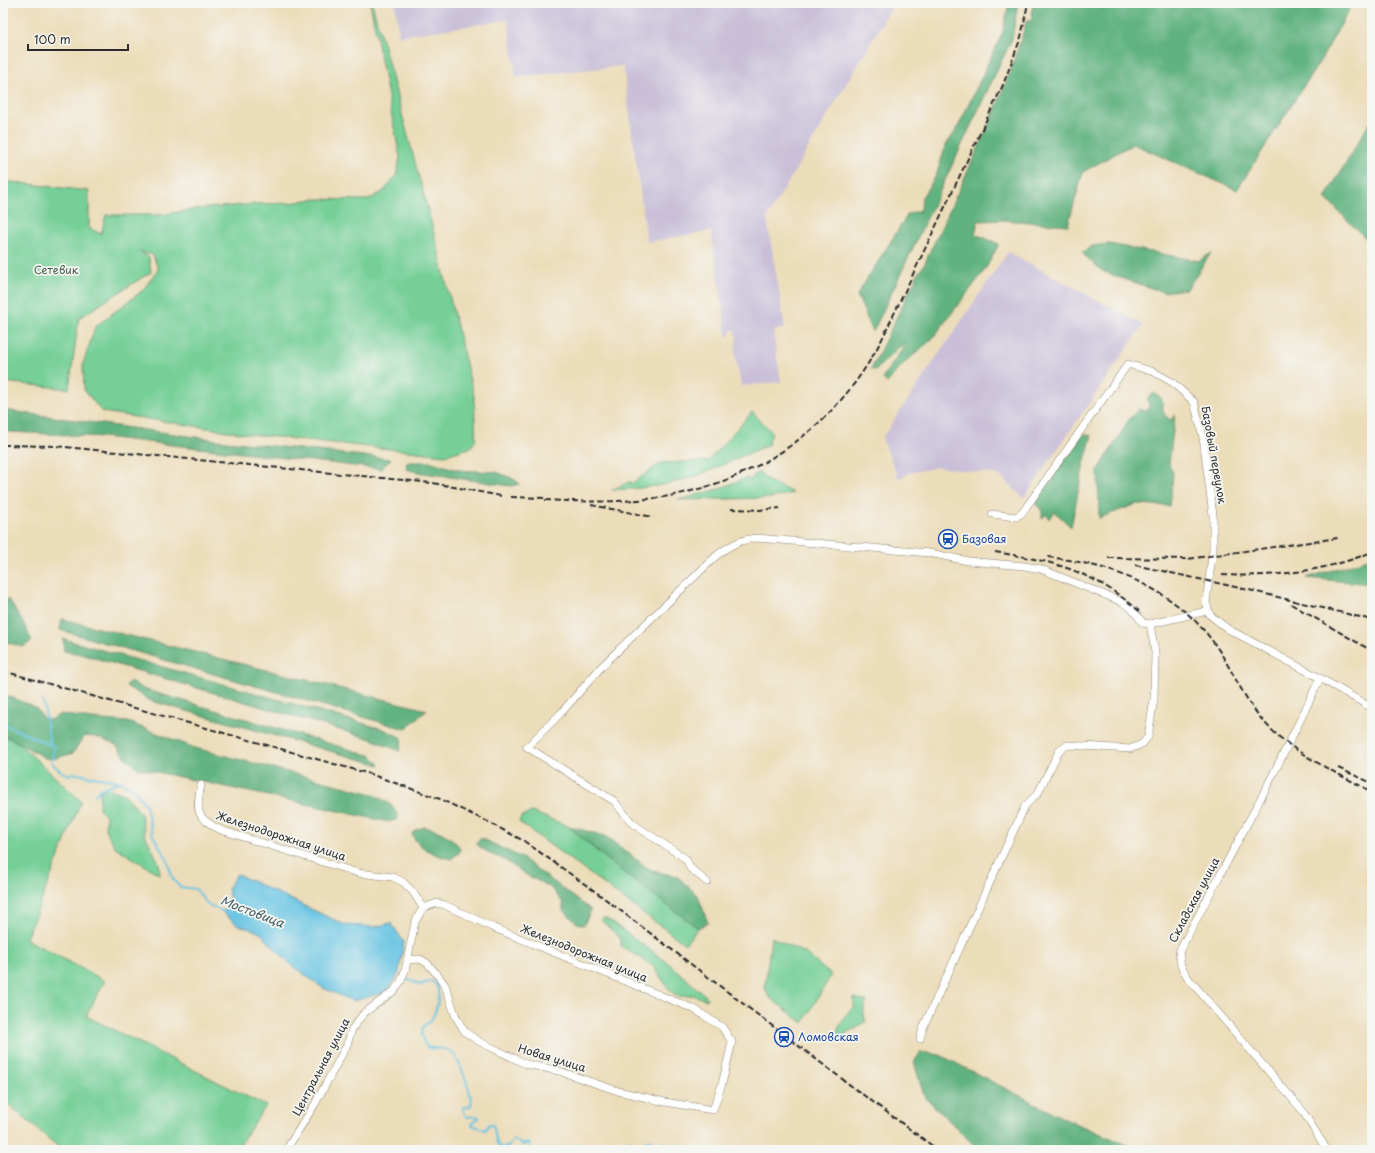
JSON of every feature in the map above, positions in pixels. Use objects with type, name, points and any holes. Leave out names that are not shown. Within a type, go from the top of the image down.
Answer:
[{"type":"street","name":"Базовый переулок","points":[[992,514],[1016,517],[1022,513],[1128,364],[1154,372],[1172,382],[1194,402],[1203,437],[1212,495],[1214,527],[1206,602],[1207,611]]},
{"type":"street","points":[[707,882],[690,868],[686,859],[632,823],[614,801],[527,748],[561,713],[602,666],[716,556],[734,543],[748,538],[929,553],[968,561],[996,562],[1041,569],[1120,601],[1131,608],[1143,623],[1150,624],[1207,611],[1215,620],[1228,629],[1320,678],[1372,708]]},
{"type":"street","points":[[920,1039],[922,1028],[1025,806],[1038,793],[1059,751],[1068,745],[1130,749],[1142,744],[1148,736],[1154,699],[1155,652],[1150,624]]},
{"type":"street","name":"Складская улица","points":[[1320,678],[1289,745],[1260,802],[1178,952],[1181,966],[1188,978],[1302,1110],[1327,1150]]},
{"type":"street","name":"Железнодорожная улица","points":[[201,786],[198,800],[200,813],[205,823],[222,830],[358,873],[393,877],[403,882],[413,892],[424,908],[437,903],[445,905],[494,928],[694,1009],[722,1027],[732,1042],[722,1084],[713,1110]]},
{"type":"street","name":"Центральная улица","points":[[286,1150],[315,1104],[347,1045],[352,1029],[364,1014],[394,991],[401,981],[415,922],[424,908]]},
{"type":"street","name":"Новая улица","points":[[407,960],[420,960],[427,963],[436,973],[445,985],[456,1017],[465,1032],[480,1042],[526,1064],[559,1071],[618,1091],[666,1102],[713,1110]]},
{"type":"shaded area","points":[[395,3],[894,3],[767,218],[785,328],[773,331],[781,382],[741,386],[735,353],[737,335],[735,335],[735,330],[731,330],[729,336],[727,336],[711,231],[647,242],[623,66],[516,77],[508,20],[399,36]]},
{"type":"shaded area","points":[[1008,252],[1143,325],[1024,498],[999,475],[938,467],[909,473],[899,479],[882,438]]},
{"type":"green space","name":"Сетевик","points":[[370,3],[372,3],[432,225],[474,396],[476,440],[470,448],[445,455],[247,434],[102,412],[84,390],[83,364],[95,327],[143,290],[158,269],[153,255],[139,251],[149,257],[151,272],[79,318],[69,389],[3,382],[3,181],[89,191],[89,228],[101,234],[106,215],[159,215],[197,209],[254,204],[292,203],[311,199],[368,200],[384,191],[396,176],[400,158]]},
{"type":"green space","points":[[1009,3],[1018,3],[1012,39],[873,332],[857,295],[908,214],[921,210],[922,197],[936,176],[946,145],[957,129],[1002,34]]},
{"type":"green space","points":[[1033,3],[1353,3],[1322,58],[1237,190],[1133,144],[1083,172],[1068,225],[1003,220],[978,221],[975,234],[999,244],[985,270],[932,339],[901,366],[887,383],[883,379],[884,375],[906,344],[899,347],[876,370],[871,369],[919,272],[924,265],[994,113],[1027,19],[1031,22]]},
{"type":"green space","points":[[1372,119],[1372,245],[1325,198]]},
{"type":"green space","points":[[1109,244],[1199,261],[1211,253],[1187,289],[1164,292],[1102,271],[1082,253],[1092,246]]},
{"type":"green space","points":[[1154,393],[1162,399],[1164,414],[1171,420],[1175,415],[1169,464],[1173,473],[1170,506],[1137,504],[1099,518],[1098,471],[1130,418],[1139,409],[1146,411],[1149,407],[1147,399]]},
{"type":"green space","points":[[3,410],[217,440],[391,459],[381,469],[103,437],[10,432],[3,430]]},
{"type":"green space","points":[[752,412],[772,432],[768,445],[690,478],[662,485],[612,490],[631,481],[630,484],[634,482],[661,463],[708,461]]},
{"type":"green space","points":[[1084,433],[1091,436],[1091,439],[1084,464],[1071,527],[1055,512],[1049,519],[1047,514],[1042,518],[1042,511],[1037,505],[1036,498]]},
{"type":"green space","points":[[407,462],[432,462],[458,470],[496,472],[512,478],[520,484],[511,486],[417,472],[406,469]]},
{"type":"green space","points":[[760,472],[767,480],[793,493],[771,498],[678,500],[715,490],[746,478],[751,480],[754,475]]},
{"type":"green space","points":[[1372,558],[1372,584],[1306,578]]},
{"type":"green space","points":[[3,598],[9,600],[24,624],[32,641],[23,647],[3,641]]},
{"type":"green space","points":[[62,619],[427,710],[405,729],[60,630]]},
{"type":"green space","points":[[63,639],[383,729],[402,738],[400,751],[371,739],[81,654],[64,651]]},
{"type":"green space","points":[[130,681],[143,689],[372,756],[380,765],[151,701],[126,686]]},
{"type":"green space","points":[[3,694],[35,707],[43,718],[50,720],[61,714],[91,719],[128,722],[195,748],[369,793],[391,805],[398,819],[389,822],[138,768],[127,759],[116,745],[96,737],[84,736],[73,753],[53,759],[45,758],[3,734]]},
{"type":"green space","points":[[3,736],[15,740],[81,801],[26,939],[105,981],[86,1016],[266,1106],[236,1150],[62,1150],[3,1100]]},
{"type":"green space","points":[[107,788],[126,795],[141,814],[145,835],[159,863],[160,875],[115,847],[105,829],[106,816],[99,809],[100,791]]},
{"type":"green space","points":[[532,812],[568,826],[611,863],[698,928],[685,944],[519,822],[521,817]]},
{"type":"green space","points":[[568,826],[605,836],[652,871],[677,876],[698,896],[708,923],[698,928],[611,863]]},
{"type":"green space","points":[[424,827],[449,837],[460,848],[459,853],[451,859],[428,851],[418,843],[412,834],[415,830]]},
{"type":"green space","points":[[481,838],[522,858],[591,910],[584,925],[577,923],[563,910],[563,903],[550,887],[528,876],[503,859],[490,854],[476,844]]},
{"type":"green space","points":[[604,918],[667,962],[707,997],[707,1000],[692,995],[678,997],[668,988],[653,966],[621,946],[621,939],[601,920]]},
{"type":"green space","points":[[771,937],[805,953],[831,975],[803,1023],[769,997],[765,988]]},
{"type":"green space","points":[[854,998],[867,1001],[863,1015],[866,1021],[857,1028],[847,1032],[842,1040],[836,1036],[843,1020],[854,1007]]},
{"type":"green space","points":[[921,1052],[940,1055],[1067,1120],[1140,1150],[979,1150],[924,1096],[914,1062]]},
{"type":"water","points":[[237,874],[345,925],[374,927],[391,923],[404,942],[399,973],[387,992],[353,1001],[323,988],[291,965],[259,932],[238,925],[222,912],[230,904],[228,887]]},
{"type":"waterway","points":[[43,701],[50,745]]},
{"type":"waterway","name":"Мостовица","points":[[3,724],[55,747],[51,761],[64,773],[69,775],[72,773],[122,782],[133,789],[146,805],[152,834],[167,859],[173,879],[180,887],[196,889],[207,904],[224,912]]},
{"type":"waterway","points":[[95,795],[100,789],[118,782]]},
{"type":"waterway","name":"Мостовица","points":[[405,978],[420,985],[431,981],[436,984],[438,992],[437,1007],[431,1020],[424,1026],[422,1037],[427,1047],[448,1050],[452,1053],[460,1065],[472,1103],[469,1107],[463,1107],[464,1113],[467,1117],[477,1116],[479,1118],[472,1123],[472,1125],[486,1130],[489,1124],[493,1125],[496,1140],[500,1147],[508,1147],[514,1139],[522,1145],[529,1143],[531,1150]]},
{"type":"waterway","name":"Мостовица","points":[[615,1150],[623,1143],[629,1141],[639,1144],[648,1140],[653,1141],[650,1147],[641,1150]]},
{"type":"waterway","name":"Мостовица","points":[[660,1150],[663,1142],[673,1148],[680,1145],[682,1150]]},
{"type":"waterway","name":"Мостовица","points":[[574,1150],[577,1145],[586,1147],[587,1150]]},
{"type":"waterway","name":"Мостовица","points":[[593,1150],[598,1146],[609,1150]]},
{"type":"railway","points":[[545,500],[639,500],[669,496],[704,487],[737,475],[768,460],[796,441],[822,419],[846,394],[866,366],[884,335],[1003,85],[1021,37],[1028,3]]},
{"type":"railway","points":[[3,445],[55,446],[433,483],[501,496]]},
{"type":"railway","points":[[511,497],[544,498]]},
{"type":"railway","points":[[591,505],[653,517]]},
{"type":"railway","points":[[731,509],[760,510],[780,508]]},
{"type":"railway","points":[[1108,558],[1188,559],[1338,538]]},
{"type":"railway","points":[[995,552],[1036,559],[1072,570],[1105,586],[1122,597],[1139,611]]},
{"type":"railway","points":[[1222,575],[1260,575],[1298,572],[1317,569],[1354,559],[1372,552]]},
{"type":"railway","points":[[1048,557],[1098,567],[1122,575],[1145,585],[1167,598],[1187,613],[1204,631],[1220,652],[1258,715],[1276,734],[1288,744],[1316,762],[1372,792]]},
{"type":"railway","points":[[1135,565],[1249,590],[1372,620]]},
{"type":"railway","points":[[1291,604],[1372,651]]},
{"type":"railway","points":[[3,671],[370,774],[440,799],[488,822],[524,841],[600,895],[938,1150]]},
{"type":"railway","points":[[1338,768],[1372,783]]},
{"type":"place","name":"Базовая","points":[[948,539]]},
{"type":"place","name":"Ломовская","points":[[784,1037]]}]
